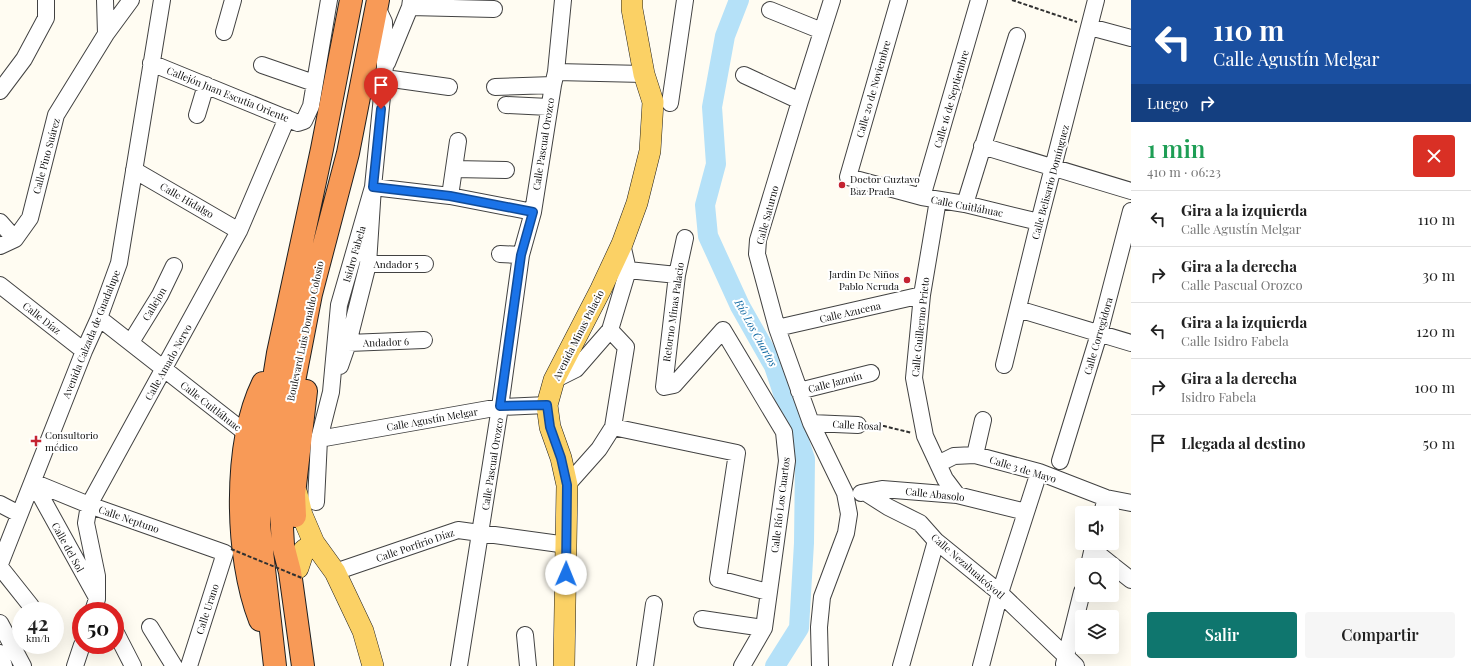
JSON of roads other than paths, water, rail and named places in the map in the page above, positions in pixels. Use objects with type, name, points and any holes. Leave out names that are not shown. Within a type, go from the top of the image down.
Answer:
[{"type":"highway","name":"Boulevard Luis Donaldo Colosio","points":[[275,666],[259,525],[261,459],[278,353],[322,149],[350,0]]},
{"type":"highway","points":[[356,0],[348,39],[351,43],[358,44],[362,40],[375,2]]},
{"type":"highway","name":"Boulevard Luis Donaldo Colosio","points":[[303,666],[298,579],[290,572],[283,545],[280,494],[283,438],[311,294],[348,153],[375,2]]},
{"type":"highway","points":[[322,149],[328,140],[339,86],[343,81],[353,82],[356,87],[345,147],[348,153]]},
{"type":"highway","points":[[272,645],[254,604],[247,571],[241,516],[242,476],[247,434],[257,396],[278,353]]},
{"type":"highway","points":[[298,579],[294,494],[308,376],[306,363],[300,353]]},
{"type":"main road","name":"Avenida Minas Palacio","points":[[565,657],[567,485],[561,458],[550,427],[547,405],[554,380],[602,289],[622,244],[637,203],[650,151],[652,102],[644,74],[632,9],[632,0]]},
{"type":"main road","points":[[296,486],[302,515],[314,543],[335,572],[346,591],[363,631],[373,666]]},
{"type":"main road","points":[[298,579],[304,550],[314,543]]},
{"type":"street","points":[[0,90],[24,59],[46,18],[46,0]]},
{"type":"street","points":[[105,0],[106,34]]},
{"type":"street","name":"Calle Pino Suárez","points":[[0,246],[15,239],[30,218],[56,115],[106,34],[131,0]]},
{"type":"street","name":"Avenida Calzada de Guadalupe","points":[[0,566],[84,351],[99,318],[119,263],[162,0]]},
{"type":"street","points":[[224,32],[233,0]]},
{"type":"street","points":[[262,65],[314,83],[329,0]]},
{"type":"street","name":"Calle Pascual Orozco","points":[[459,666],[481,533],[521,255],[533,212],[554,78],[563,0]]},
{"type":"street","points":[[670,103],[685,0]]},
{"type":"street","name":"Calle Saturno","points":[[832,0],[758,240],[757,254],[778,328],[799,392],[811,423],[845,493]]},
{"type":"street","name":"Calle 20 de Noviembre","points":[[848,177],[899,0]]},
{"type":"street","name":"Calle 16 de Septiembre","points":[[922,197],[979,0]]},
{"type":"street","name":"Calle Belisario Domínguez","points":[[1004,365],[1096,0]]},
{"type":"street","name":"Isidro Fabela","points":[[316,502],[319,439],[331,392],[339,305],[373,187],[385,72],[384,22],[375,2]]},
{"type":"street","points":[[449,87],[385,72],[411,4],[494,9]]},
{"type":"street","points":[[770,10],[822,31]]},
{"type":"street","points":[[1090,27],[1131,38]]},
{"type":"street","points":[[965,204],[1017,36]]},
{"type":"street","name":"Callejón Juan Escutia Oriente","points":[[151,63],[298,123],[304,120],[311,106],[314,83]]},
{"type":"street","points":[[495,87],[554,78],[644,74]]},
{"type":"street","points":[[744,75],[800,101]]},
{"type":"street","points":[[197,115],[206,85]]},
{"type":"street","points":[[506,106],[549,107]]},
{"type":"street","name":"Calle Amado Nervo","points":[[98,602],[96,576],[86,523],[89,505],[239,231],[287,118]]},
{"type":"street","points":[[450,196],[458,141]]},
{"type":"street","points":[[982,146],[1131,191]]},
{"type":"street","points":[[454,169],[506,170]]},
{"type":"street","name":"Calle Hidalgo","points":[[134,170],[239,231]]},
{"type":"street","name":"Calle Cuitláhuac","points":[[848,177],[922,197],[965,204],[1039,222]]},
{"type":"street","points":[[331,392],[348,344],[368,264],[373,187],[450,196],[533,212]]},
{"type":"street","name":"Calle Guillermo Prieto","points":[[938,200],[922,295],[914,378],[925,436],[945,479],[957,495]]},
{"type":"street","name":"Calle Corregidora","points":[[1060,460],[1099,334],[1131,211]]},
{"type":"street","points":[[0,222],[15,239]]},
{"type":"street","name":"Retorno Minas Palacio","points":[[685,238],[677,275],[664,387],[674,384],[723,330]]},
{"type":"street","name":"Avenida Minas Palacio","points":[[610,330],[628,270],[622,244]]},
{"type":"street","points":[[500,254],[521,255]]},
{"type":"street","name":"Andador 5","points":[[368,264],[425,264]]},
{"type":"street","name":"Callejon","points":[[131,342],[160,295],[174,266]]},
{"type":"street","points":[[628,270],[677,275]]},
{"type":"street","name":"Calle Díaz","points":[[0,285],[84,351]]},
{"type":"street","name":"Calle Azucena","points":[[778,328],[922,295]]},
{"type":"street","points":[[1018,309],[1131,343]]},
{"type":"street","name":"Calle Cuitláhuac","points":[[99,318],[247,434]]},
{"type":"street","points":[[554,380],[576,369],[610,330],[626,347],[613,427],[599,449],[567,485]]},
{"type":"street","name":"Calle Río Los Cuartos","points":[[723,330],[784,432],[787,461],[764,628],[742,666]]},
{"type":"street","name":"Andador 6","points":[[348,344],[424,340]]},
{"type":"street","name":"Calle Jazmín","points":[[799,392],[871,373]]},
{"type":"street","name":"Calle Agustín Melgar","points":[[319,439],[500,406],[547,405]]},
{"type":"street","points":[[975,455],[983,420]]},
{"type":"street","name":"Calle Rosal","points":[[811,423],[858,425]]},
{"type":"street","points":[[613,427],[738,453],[718,579],[768,592]]},
{"type":"street","name":"Calle 3 de Mayo","points":[[938,464],[954,456],[975,455],[1038,472],[1104,506],[1131,503]]},
{"type":"street","points":[[981,666],[1000,593],[1038,472]]},
{"type":"street","name":"Calle Neptuno","points":[[33,482],[89,505],[228,551]]},
{"type":"street","name":"Calle del Sol","points":[[33,482],[95,602]]},
{"type":"street","name":"Calle Abasolo","points":[[866,493],[882,489],[957,495],[1026,512]]},
{"type":"street","points":[[820,666],[819,627],[822,598],[846,533],[849,514],[845,493],[866,493]]},
{"type":"street","name":"Calle Nezahualcóyotl","points":[[866,493],[888,507],[920,523],[936,541],[1000,593],[1069,663]]},
{"type":"street","points":[[0,504],[20,514]]},
{"type":"street","name":"Calle Porfirio Díaz","points":[[335,572],[458,530],[567,545]]},
{"type":"street","points":[[901,666],[936,541]]},
{"type":"street","points":[[1097,550],[1105,558]]},
{"type":"street","name":"Calle Urano","points":[[190,666],[228,551]]},
{"type":"street","points":[[0,566],[28,602]]},
{"type":"street","points":[[1119,571],[1131,580]]},
{"type":"street","points":[[1069,663],[1080,602]]},
{"type":"street","points":[[645,666],[654,604]]},
{"type":"street","points":[[702,619],[764,628]]},
{"type":"street","points":[[0,623],[23,666]]},
{"type":"street","points":[[150,627],[174,666]]},
{"type":"street","points":[[525,635],[528,666]]},
{"type":"street","points":[[124,648],[133,666]]},
{"type":"street","points":[[0,653],[4,666]]},
{"type":"street","points":[[75,666],[79,654]]},
{"type":"street","points":[[555,666],[565,657]]},
{"type":"waterway","name":"Río Los Cuartos","points":[[739,0],[725,36],[712,107],[716,164],[705,205],[708,236],[740,306],[774,366],[805,459],[804,543],[799,628],[775,666]]},
{"type":"place","name":"Doctor Guztavo Baz Prada","points":[[842,185]]},
{"type":"place","name":"Jardin De Niños Pablo Neruda","points":[[907,280]]},
{"type":"place","name":"Consultorio médico","points":[[36,441]]}]
